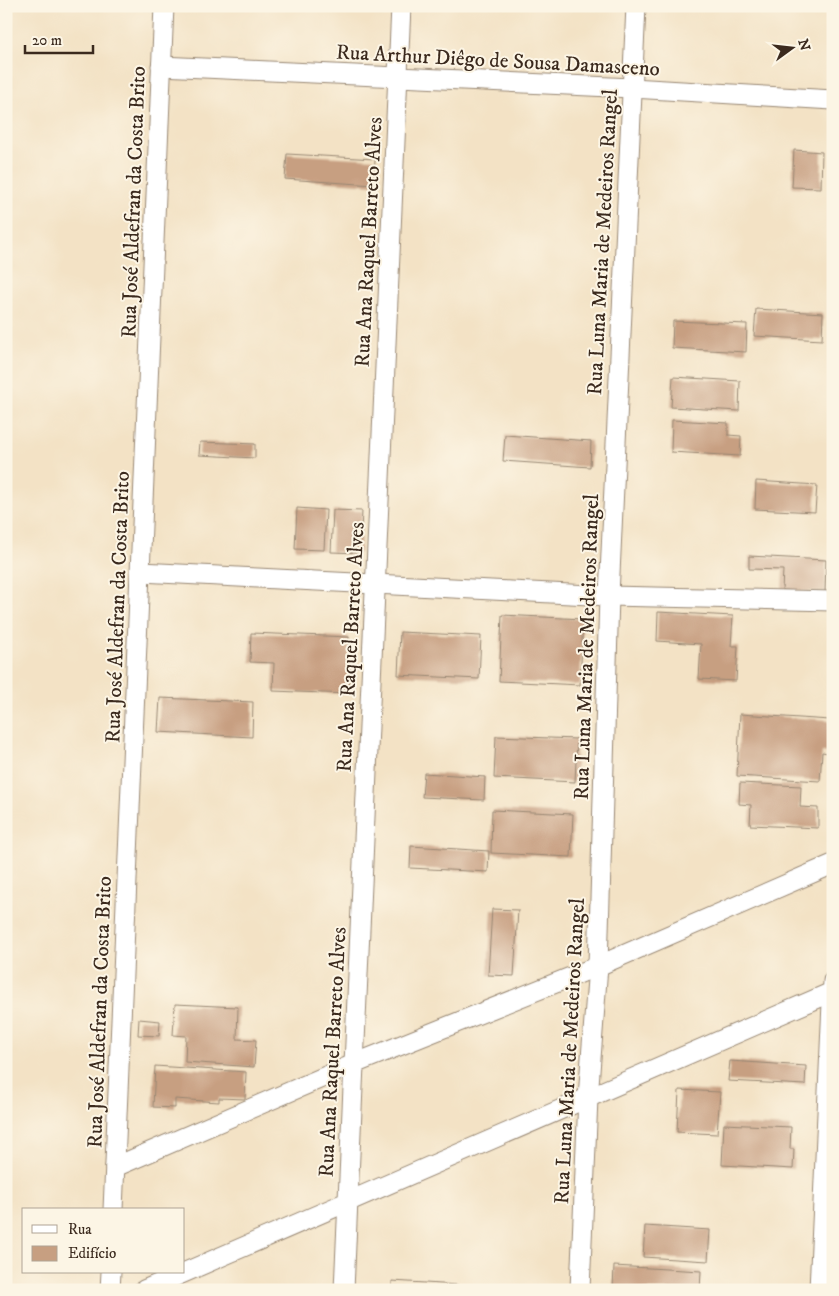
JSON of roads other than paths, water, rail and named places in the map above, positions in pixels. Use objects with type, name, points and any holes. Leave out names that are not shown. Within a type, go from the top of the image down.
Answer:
[{"type":"street","name":"Rua José Aldefran da Costa Brito","points":[[113,1208],[164,6]]},
{"type":"street","name":"Rua Ana Raquel Barreto Alves","points":[[344,1290],[402,6]]},
{"type":"street","name":"Rua Luna Maria de Medeiros Rangel","points":[[580,1290],[588,1098],[598,966],[609,596],[636,6]]},
{"type":"street","name":"Rua Arthur Diêgo de Sousa Damasceno","points":[[161,66],[632,88],[833,100]]},
{"type":"street","points":[[141,572],[609,596],[833,601]]},
{"type":"street","points":[[115,1167],[354,1064],[598,966],[833,864]]},
{"type":"street","points":[[185,1272],[588,1098],[832,985],[823,1279]]},
{"type":"street","points":[[110,1290],[111,1274]]},
{"type":"street","points":[[144,1290],[180,1274]]}]
